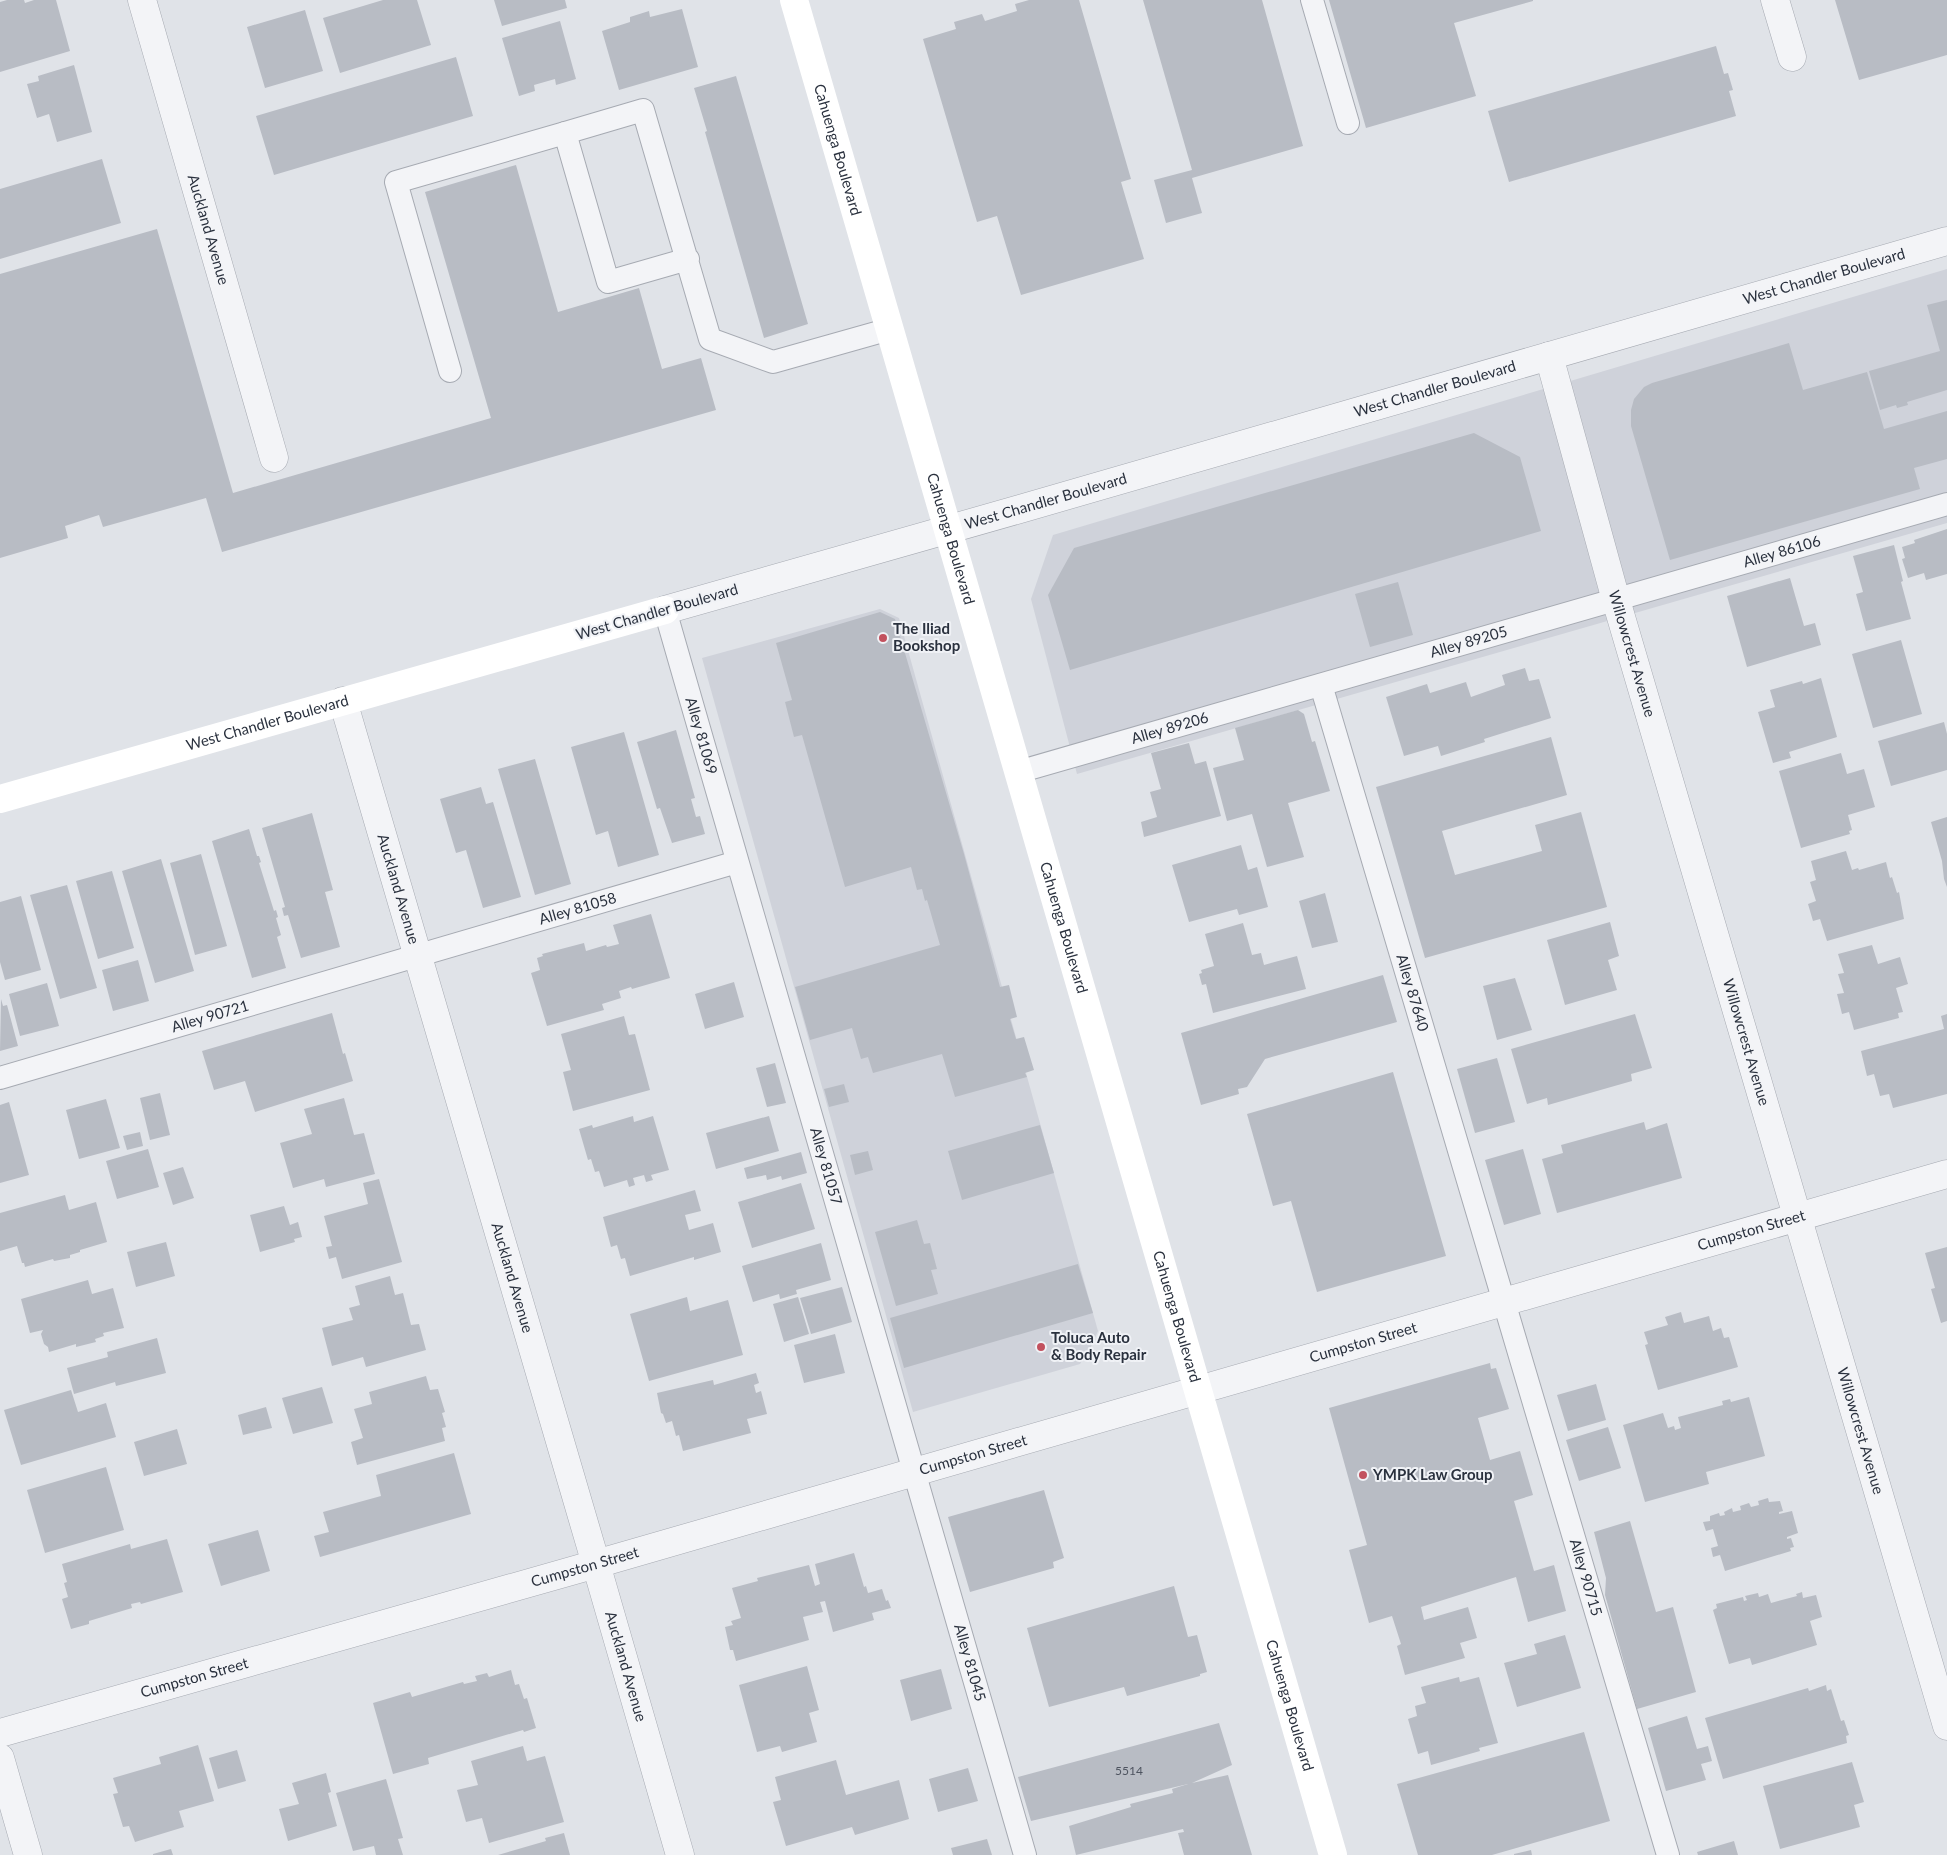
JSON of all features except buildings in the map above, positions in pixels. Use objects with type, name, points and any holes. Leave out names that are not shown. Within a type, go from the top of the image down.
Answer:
[{"type":"main road","name":"Cahuenga Boulevard","points":[[794,0],[1333,1855]]},
{"type":"main road","name":"West Chandler Boulevard","points":[[0,799],[665,610]]},
{"type":"street","name":"Auckland Avenue","points":[[142,0],[274,458]]},
{"type":"street","points":[[1775,0],[1792,56]]},
{"type":"street","name":"West Chandler Boulevard","points":[[665,610],[1947,241]]},
{"type":"street","name":"Willowcrest Avenue","points":[[1548,356],[1616,600],[1947,1726]]},
{"type":"street","name":"Auckland Avenue","points":[[344,701],[680,1855]]},
{"type":"street","name":"Cumpston Street","points":[[0,1733],[596,1564],[1947,1174]]},
{"type":"street","points":[[0,1758],[28,1855]]},
{"type":"lane","points":[[1312,0],[1348,123]]},
{"type":"lane","points":[[450,371],[396,182],[644,110],[710,339],[773,362],[890,329]]},
{"type":"lane","points":[[565,133],[608,282],[688,259]]},
{"type":"lane","name":"Alley 86106","points":[[1616,600],[1947,504]]},
{"type":"lane","name":"Alley 89205","points":[[1321,685],[1616,600]]},
{"type":"lane","name":"Alley 81069","points":[[665,610],[737,862]]},
{"type":"lane","name":"Alley 89206","points":[[1018,772],[1321,685]]},
{"type":"lane","name":"Alley 87640","points":[[1321,685],[1503,1302]]},
{"type":"lane","name":"Alley 81058","points":[[419,956],[737,862]]},
{"type":"lane","name":"Alley 81057","points":[[737,862],[915,1471]]},
{"type":"lane","name":"Alley 90721","points":[[0,1078],[419,956]]},
{"type":"lane","name":"Alley 90715","points":[[1503,1302],[1668,1855]]},
{"type":"lane","name":"Alley 81045","points":[[915,1471],[1025,1855]]},
{"type":"shaded area","points":[[1947,269],[1947,523],[1077,774],[1031,599],[1053,535]]},
{"type":"shaded area","points":[[880,609],[899,618],[1098,1331],[1090,1349],[1080,1364],[913,1412],[702,658]]},
{"type":"place","name":"The Iliad Bookshop","points":[[883,638]]},
{"type":"place","name":"Toluca Auto & Body Repair","points":[[1041,1347]]},
{"type":"place","name":"YMPK Law Group","points":[[1363,1475]]}]
